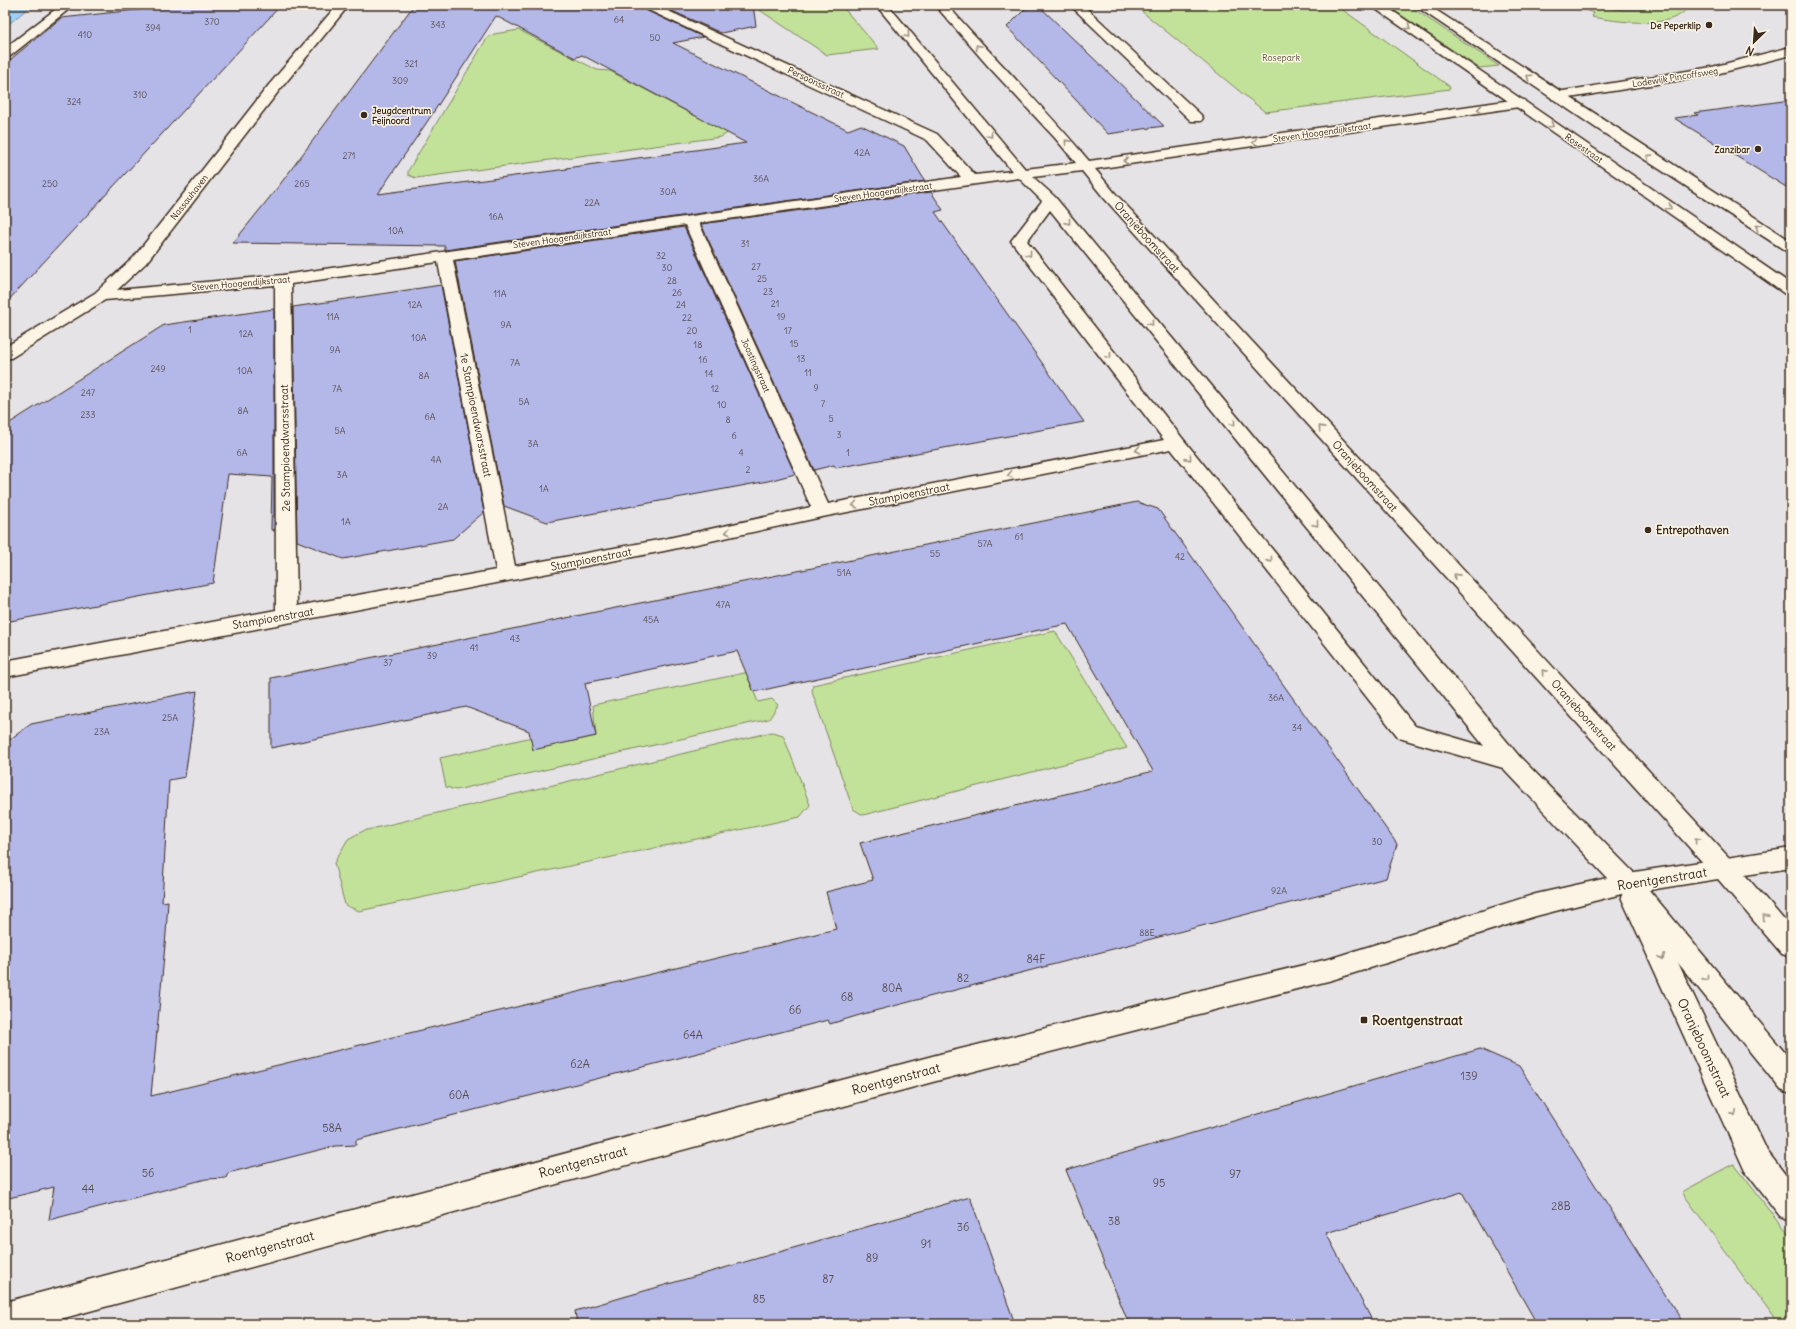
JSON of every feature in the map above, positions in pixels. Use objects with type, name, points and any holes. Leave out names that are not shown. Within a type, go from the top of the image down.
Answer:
[{"type":"street","points":[[5,54],[68,5]]},
{"type":"street","name":"Nassauhaven","points":[[5,354],[101,296],[140,260],[273,89],[343,5]]},
{"type":"street","name":"Persoonsstraat","points":[[646,5],[782,66],[932,137],[971,180]]},
{"type":"street","name":"Oranjeboomstraat","points":[[882,5],[1022,174],[1050,200],[1511,762],[1628,883],[1791,1081]]},
{"type":"street","name":"Oranjeboomstraat","points":[[941,5],[992,63],[1060,135],[1114,200],[1724,869],[1791,946]]},
{"type":"street","points":[[1076,5],[1196,118]]},
{"type":"street","name":"Rosestraat","points":[[1376,5],[1791,291]]},
{"type":"street","points":[[1420,5],[1791,248]]},
{"type":"street","name":"Lodewijk Pincoffsweg","points":[[1557,96],[1712,72],[1791,51]]},
{"type":"street","name":"Steven Hoogendijkstraat","points":[[101,296],[283,280],[971,180],[1086,166],[1519,103],[1557,96]]},
{"type":"street","name":"Oranjeboomstraat","points":[[1050,200],[1019,241],[1176,442],[1407,732],[1511,762]]},
{"type":"street","name":"Joostingstraat","points":[[690,220],[822,511]]},
{"type":"street","name":"1e Stampioendwarsstraat","points":[[445,256],[507,575]]},
{"type":"street","name":"2e Stampioendwarsstraat","points":[[283,280],[287,616]]},
{"type":"street","name":"Stampioenstraat","points":[[5,669],[158,638],[287,616],[664,545],[822,511],[1176,442]]},
{"type":"street","name":"Roentgenstraat","points":[[5,1318],[924,1071],[1332,969],[1536,905],[1628,883],[1791,858]]},
{"type":"street","name":"Oranjeboomstraat","points":[[1628,883],[1756,1161],[1791,1206]]},
{"type":"green space","points":[[752,5],[841,5],[879,49],[827,55]]},
{"type":"green space","name":"Rosepark","points":[[1134,5],[1336,5],[1449,86],[1450,89],[1265,112]]},
{"type":"green space","points":[[1386,5],[1408,5],[1499,66],[1479,68]]},
{"type":"green space","points":[[1569,5],[1589,5],[1623,10],[1640,10],[1653,5],[1688,6],[1681,14],[1671,19],[1658,22],[1629,22],[1592,17],[1594,13]]},
{"type":"green space","points":[[519,30],[597,70],[610,71],[693,115],[700,113],[731,131],[721,137],[416,178],[408,175],[408,171],[487,38],[494,34]]},
{"type":"green space","points":[[1055,631],[1127,748],[863,815],[853,809],[812,692],[813,685]]},
{"type":"green space","points":[[749,672],[749,680],[758,702],[772,699],[778,705],[769,719],[456,790],[446,787],[440,758],[567,729],[569,742],[596,736],[593,705]]},
{"type":"green space","points":[[772,732],[783,735],[810,805],[800,817],[359,911],[345,905],[334,863],[348,839],[363,831]]},
{"type":"green space","points":[[1734,1164],[1791,1238],[1791,1324],[1778,1324],[1682,1192]]},
{"type":"water","points":[[5,5],[32,5],[5,27]]},
{"type":"building","points":[[183,5],[281,5],[5,304],[5,64],[61,18]]},
{"type":"building","points":[[414,5],[638,5],[641,8],[703,37],[673,43],[848,130],[861,125],[904,146],[925,181],[445,250],[445,246],[233,243],[278,187]],"holes":[[[496,16],[575,58],[582,55],[746,143],[378,194]]]},
{"type":"building","points":[[659,5],[753,5],[756,26],[721,33]]},
{"type":"building","points":[[1029,5],[1038,5],[1164,126],[1108,134],[1007,27]]},
{"type":"building","name":"Zanzibar","points":[[1791,100],[1791,190],[1674,118],[1698,115],[1694,113]]},
{"type":"building","points":[[931,192],[943,210],[935,212],[1084,422],[836,468],[834,465],[814,470],[701,224]]},
{"type":"building","points":[[684,227],[795,474],[768,481],[547,522],[504,506],[455,261]]},
{"type":"building","points":[[441,285],[484,512],[453,539],[343,559],[297,541],[293,307]]},
{"type":"building","points":[[274,309],[274,531],[271,530],[272,477],[228,474],[213,583],[5,622],[5,426],[164,325]]},
{"type":"building","points":[[1137,502],[1158,509],[1397,844],[1386,878],[863,1014],[830,1024],[828,1020],[356,1140],[356,1145],[335,1146],[228,1173],[226,1178],[206,1179],[49,1220],[54,1187],[5,1199],[5,743],[31,724],[197,691],[185,777],[169,780],[162,902],[168,901],[151,1096],[836,929],[826,892],[873,880],[860,843],[1086,789],[1153,771],[1067,624],[754,692],[737,651],[585,683],[596,736],[533,750],[529,731],[466,707],[271,748],[271,678]]},
{"type":"building","points":[[1480,1049],[1519,1066],[1684,1324],[1537,1324],[1462,1192],[1326,1233],[1374,1324],[1129,1324],[1066,1170]]},
{"type":"building","points":[[970,1197],[1015,1324],[577,1324],[575,1311]]},
{"type":"place","name":"De Peperklip","points":[[1709,25]]},
{"type":"place","name":"Jeugdcentrum Feijnoord","points":[[364,115]]},
{"type":"place","name":"Zanzibar","points":[[1758,149]]},
{"type":"place","name":"Entrepothaven","points":[[1648,530]]},
{"type":"place","name":"Roentgenstraat","points":[[1364,1020]]}]
